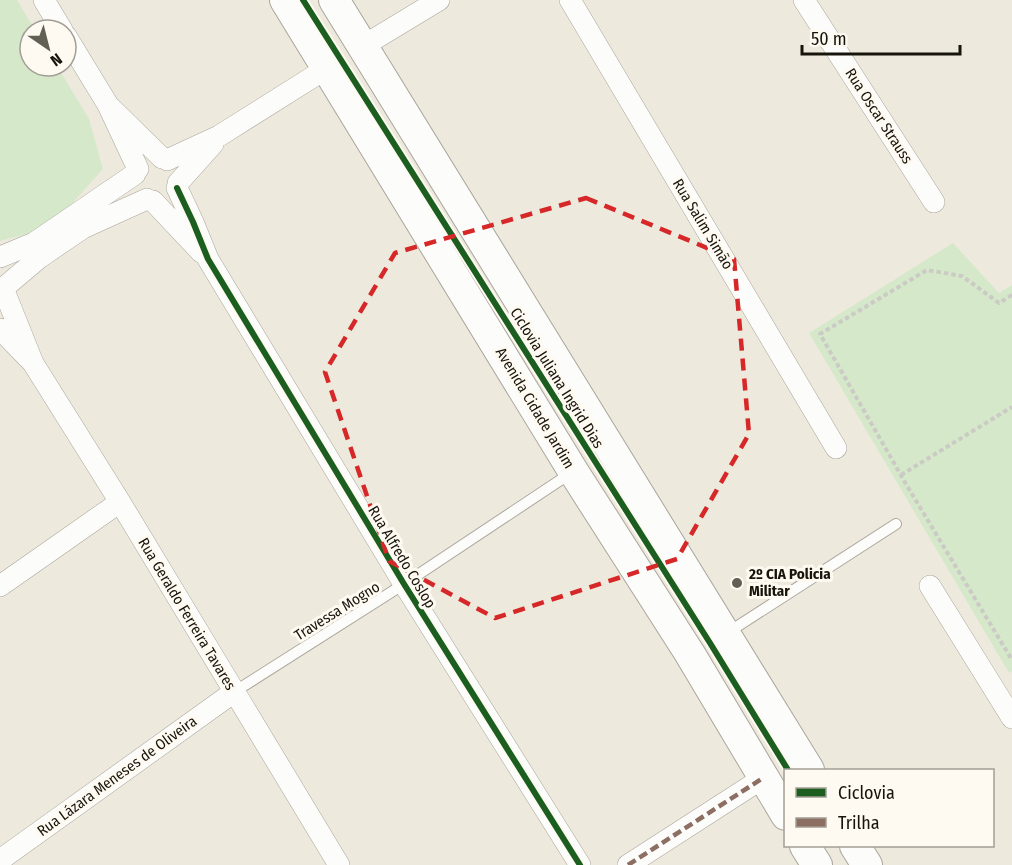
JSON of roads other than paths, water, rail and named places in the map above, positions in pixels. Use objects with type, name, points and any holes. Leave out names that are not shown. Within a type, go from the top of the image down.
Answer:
[{"type":"main road","name":"Avenida Cidade Jardim","points":[[285,0],[573,471],[690,654],[784,812]]},
{"type":"main road","points":[[334,0],[808,769]]},
{"type":"main road","points":[[690,654],[725,634]]},
{"type":"main road","points":[[806,847],[817,865]]},
{"type":"main road","points":[[856,847],[867,865]]},
{"type":"street","points":[[44,0],[55,18]]},
{"type":"street","points":[[363,46],[439,0]]},
{"type":"street","name":"Rua Salim Simão","points":[[570,0],[836,448]]},
{"type":"street","name":"Rua Oscar Strauss","points":[[804,0],[934,202]]},
{"type":"street","points":[[78,56],[108,105],[136,171],[137,188],[208,259]]},
{"type":"street","points":[[0,257],[34,243],[136,171],[148,159],[165,159],[219,136],[327,68]]},
{"type":"street","points":[[108,105],[176,170],[178,185],[208,259]]},
{"type":"street","points":[[33,363],[3,287],[39,258],[83,228],[150,200],[167,199],[219,136]]},
{"type":"street","name":"Rua Alfredo Coslop","points":[[208,259],[404,584],[580,865]]},
{"type":"street","points":[[0,329],[33,363]]},
{"type":"street","name":"Rua Geraldo Ferreira Tavares","points":[[33,363],[120,502],[339,865]]},
{"type":"street","points":[[0,586],[120,502]]},
{"type":"street","points":[[930,586],[1012,718]]},
{"type":"street","name":"Rua Lázara Meneses de Oliveira","points":[[0,860],[234,692]]},
{"type":"street","points":[[628,865],[763,778]]},
{"type":"lane","name":"Travessa Mogno","points":[[234,692],[404,584],[573,471]]},
{"type":"lane","points":[[725,634],[896,524]]},
{"type":"place","name":"2º CIA Policia Militar","points":[[737,583]]}]
